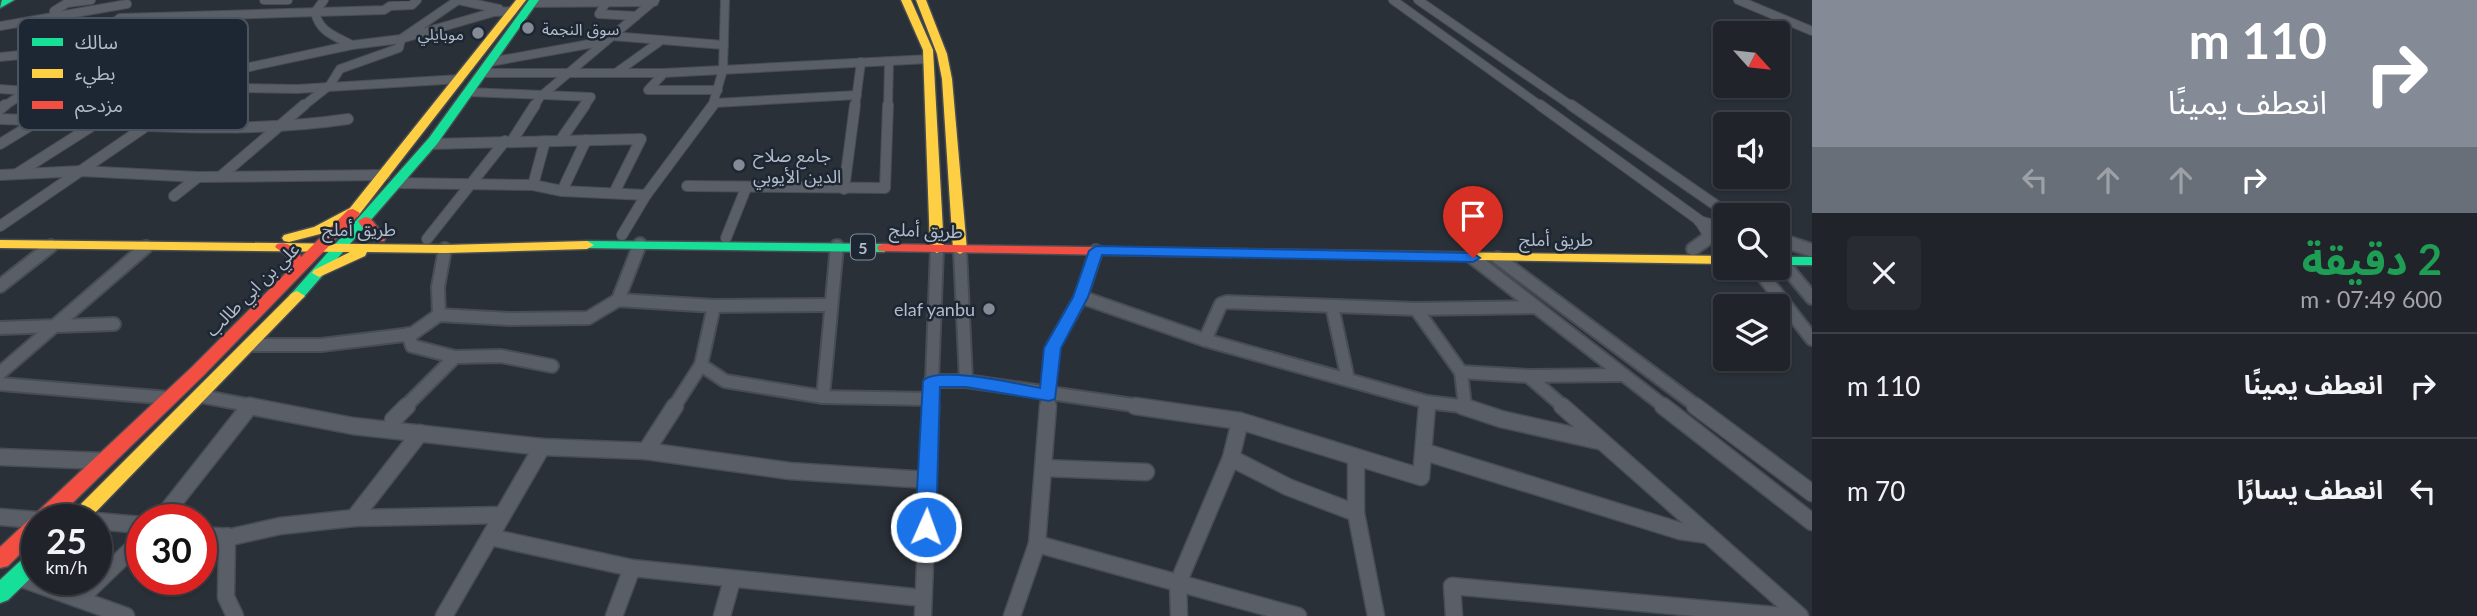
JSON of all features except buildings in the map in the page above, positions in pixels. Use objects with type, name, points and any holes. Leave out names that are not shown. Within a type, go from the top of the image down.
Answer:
[{"type":"main road","points":[[0,5],[9,0]]},
{"type":"main road","points":[[906,0],[928,50],[937,245]]},
{"type":"main road","points":[[921,0],[942,54],[947,79],[960,245]]},
{"type":"main road","name":"علي بن ابي طالب","points":[[392,179],[431,145],[464,85],[486,68],[521,5]]},
{"type":"main road","name":"علي بن ابي طالب","points":[[56,504],[299,270],[335,243],[392,179],[521,5]]},
{"type":"main road","points":[[299,270],[286,243],[360,216],[376,243],[319,272]]},
{"type":"main road","name":"طريق أملج","points":[[0,236],[376,243],[427,239],[622,235],[937,245]]},
{"type":"main road","name":"طريق أملج","points":[[0,244],[146,247],[286,243]]},
{"type":"main road","name":"علي بن ابي طالب","points":[[90,504],[200,396],[319,272],[335,243]]},
{"type":"main road","name":"طريق أملج","points":[[376,243],[445,249],[640,244],[1713,250]]},
{"type":"main road","name":"طريق أملج","points":[[960,245],[1096,251],[1713,260]]},
{"type":"main road","points":[[1790,255],[1812,250]]},
{"type":"main road","points":[[1790,258],[1812,261]]},
{"type":"main road","name":"علي بن ابي طالب","points":[[1,558],[21,538]]},
{"type":"main road","points":[[0,594],[21,573]]},
{"type":"street","points":[[59,17],[54,11],[67,3],[91,0]]},
{"type":"street","points":[[234,18],[264,0],[288,0]]},
{"type":"street","points":[[324,0],[315,12],[316,24],[322,32],[352,45]]},
{"type":"street","points":[[120,18],[384,10],[390,6],[412,5],[417,0]]},
{"type":"street","points":[[221,176],[276,127],[330,85],[340,69],[399,48],[401,39],[458,0],[521,5],[655,1]]},
{"type":"street","points":[[622,235],[646,195],[715,103],[723,70],[725,0]]},
{"type":"street","points":[[1393,0],[1699,220],[1713,224]]},
{"type":"street","points":[[1418,0],[1713,203]]},
{"type":"street","points":[[1738,0],[1811,26]]},
{"type":"street","points":[[1750,0],[1811,26]]},
{"type":"street","points":[[607,1],[599,14],[636,16]]},
{"type":"street","points":[[427,239],[509,141],[540,97],[655,1]]},
{"type":"street","points":[[53,18],[112,2],[127,4]]},
{"type":"street","points":[[248,67],[352,45],[401,39],[521,5]]},
{"type":"street","points":[[182,18],[186,16]]},
{"type":"street","points":[[3,26],[2,31],[6,36]]},
{"type":"street","points":[[486,68],[609,38],[724,45]]},
{"type":"street","points":[[617,72],[659,42]]},
{"type":"street","points":[[0,57],[18,55]]},
{"type":"street","points":[[486,68],[570,73],[664,73],[929,59]]},
{"type":"street","points":[[687,186],[885,188],[889,61]]},
{"type":"street","points":[[844,188],[861,62]]},
{"type":"street","points":[[664,73],[648,90],[718,90]]},
{"type":"street","points":[[248,88],[464,85],[540,97],[591,97],[560,141]]},
{"type":"street","points":[[0,89],[18,90]]},
{"type":"street","points":[[0,109],[18,95]]},
{"type":"street","points":[[715,103],[857,95]]},
{"type":"street","points":[[0,119],[18,120]]},
{"type":"street","points":[[248,126],[276,127],[348,119]]},
{"type":"street","points":[[0,144],[24,130]]},
{"type":"street","points":[[6,177],[84,130]]},
{"type":"street","points":[[0,226],[144,130]]},
{"type":"street","points":[[431,145],[641,139],[614,194]]},
{"type":"street","points":[[562,191],[586,140]]},
{"type":"street","points":[[533,185],[544,141]]},
{"type":"street","points":[[6,177],[81,171],[198,177],[392,179],[533,185],[562,191],[646,195]]},
{"type":"street","points":[[174,196],[198,177]]},
{"type":"street","points":[[726,237],[746,188]]},
{"type":"street","points":[[1693,249],[1707,239],[1708,234],[1699,220]]},
{"type":"street","points":[[1790,243],[1812,250]]},
{"type":"street","points":[[618,300],[640,244]]},
{"type":"street","points":[[923,616],[937,245]]},
{"type":"street","points":[[960,245],[966,381]]},
{"type":"street","points":[[0,286],[51,246]]},
{"type":"street","points":[[823,397],[837,246]]},
{"type":"street","points":[[0,373],[146,247]]},
{"type":"street","points":[[439,315],[438,287],[445,249]]},
{"type":"street","points":[[1012,616],[1037,544],[1052,348],[1081,297],[1096,251]]},
{"type":"street","points":[[1473,258],[1812,523]]},
{"type":"street","points":[[1498,258],[1812,493]]},
{"type":"street","points":[[1790,271],[1812,298]]},
{"type":"street","points":[[1766,280],[1812,340]]},
{"type":"street","points":[[1081,297],[1205,340],[1427,402],[1465,406],[1501,419],[1600,441]]},
{"type":"street","points":[[250,345],[321,345],[408,334],[439,315],[510,319],[588,318],[618,300],[714,306],[831,305]]},
{"type":"street","points":[[1205,340],[1221,304],[1227,302],[1416,309],[1536,307]]},
{"type":"street","points":[[646,451],[701,365],[714,306]]},
{"type":"street","points":[[1332,306],[1347,375]]},
{"type":"street","points":[[1416,309],[1461,372],[1465,406]]},
{"type":"street","points":[[0,328],[114,324]]},
{"type":"street","points":[[408,334],[412,346],[455,357],[501,356],[552,366]]},
{"type":"street","points":[[393,421],[455,357]]},
{"type":"street","points":[[701,365],[725,381],[823,397],[931,399]]},
{"type":"street","points":[[1461,372],[1528,376],[1622,374]]},
{"type":"street","points":[[1528,376],[1800,616]]},
{"type":"street","points":[[931,381],[966,381],[1240,421],[1421,477],[1427,402]]},
{"type":"street","points":[[0,384],[169,398]]},
{"type":"street","points":[[200,396],[353,426],[542,447],[646,451],[790,471],[928,480]]},
{"type":"street","points":[[173,504],[250,406]]},
{"type":"street","points":[[1179,616],[1178,583],[1209,502],[1231,458],[1240,421]]},
{"type":"street","points":[[354,517],[420,433]]},
{"type":"street","points":[[444,616],[542,447]]},
{"type":"street","points":[[1425,452],[1680,531],[1709,535]]},
{"type":"street","points":[[0,457],[103,461]]},
{"type":"street","points":[[1231,458],[1288,487],[1356,513]]},
{"type":"street","points":[[1356,459],[1356,513],[1376,616]]},
{"type":"street","points":[[1043,468],[1146,472]]},
{"type":"street","points":[[217,536],[354,517],[502,515]]},
{"type":"street","points":[[0,517],[21,519]]},
{"type":"street","points":[[227,536],[226,597],[235,616]]},
{"type":"street","points":[[490,537],[632,568],[923,598]]},
{"type":"street","points":[[1037,544],[1298,616]]},
{"type":"street","points":[[112,568],[126,554]]},
{"type":"street","points":[[614,616],[632,568]]},
{"type":"street","points":[[17,577],[122,615]]},
{"type":"street","points":[[722,616],[732,580]]},
{"type":"street","points":[[1454,616],[1452,586],[1784,616]]},
{"type":"traffic: fast","points":[[0,5],[9,0]]},
{"type":"traffic: fast","points":[[297,296],[433,141],[534,0]]},
{"type":"traffic: fast","points":[[587,245],[884,248]]},
{"type":"traffic: fast","points":[[1790,261],[1812,261]]},
{"type":"traffic: fast","points":[[0,594],[21,574]]},
{"type":"traffic: slow","points":[[353,213],[521,0]]},
{"type":"traffic: slow","points":[[906,0],[928,50],[937,249]]},
{"type":"traffic: slow","points":[[921,0],[942,54],[947,79],[960,250]]},
{"type":"traffic: slow","points":[[289,238],[319,230],[354,211]]},
{"type":"traffic: slow","points":[[0,244],[445,249],[587,245]]},
{"type":"traffic: slow","points":[[319,273],[360,253]]},
{"type":"traffic: slow","points":[[1231,253],[1713,260]]},
{"type":"traffic: slow","points":[[91,504],[297,296]]},
{"type":"traffic: jam","points":[[59,504],[198,371],[353,213]]},
{"type":"traffic: jam","points":[[365,221],[379,238]]},
{"type":"traffic: jam","points":[[282,247],[293,254],[299,270]]},
{"type":"traffic: jam","points":[[884,248],[1231,253]]},
{"type":"traffic: jam","points":[[0,560],[21,540]]},
{"type":"place","name":"سوق النجمة","points":[[528,28]]},
{"type":"place","name":"موبايلي","points":[[478,33]]},
{"type":"place","name":"جامع صلاح الدين الأيوبي","points":[[739,165]]},
{"type":"place","name":"elaf yanbu","points":[[989,309]]},
{"type":"route","points":[[926,527],[931,381],[966,381],[1049,395],[1052,348],[1081,297],[1096,251],[1473,258]]}]
